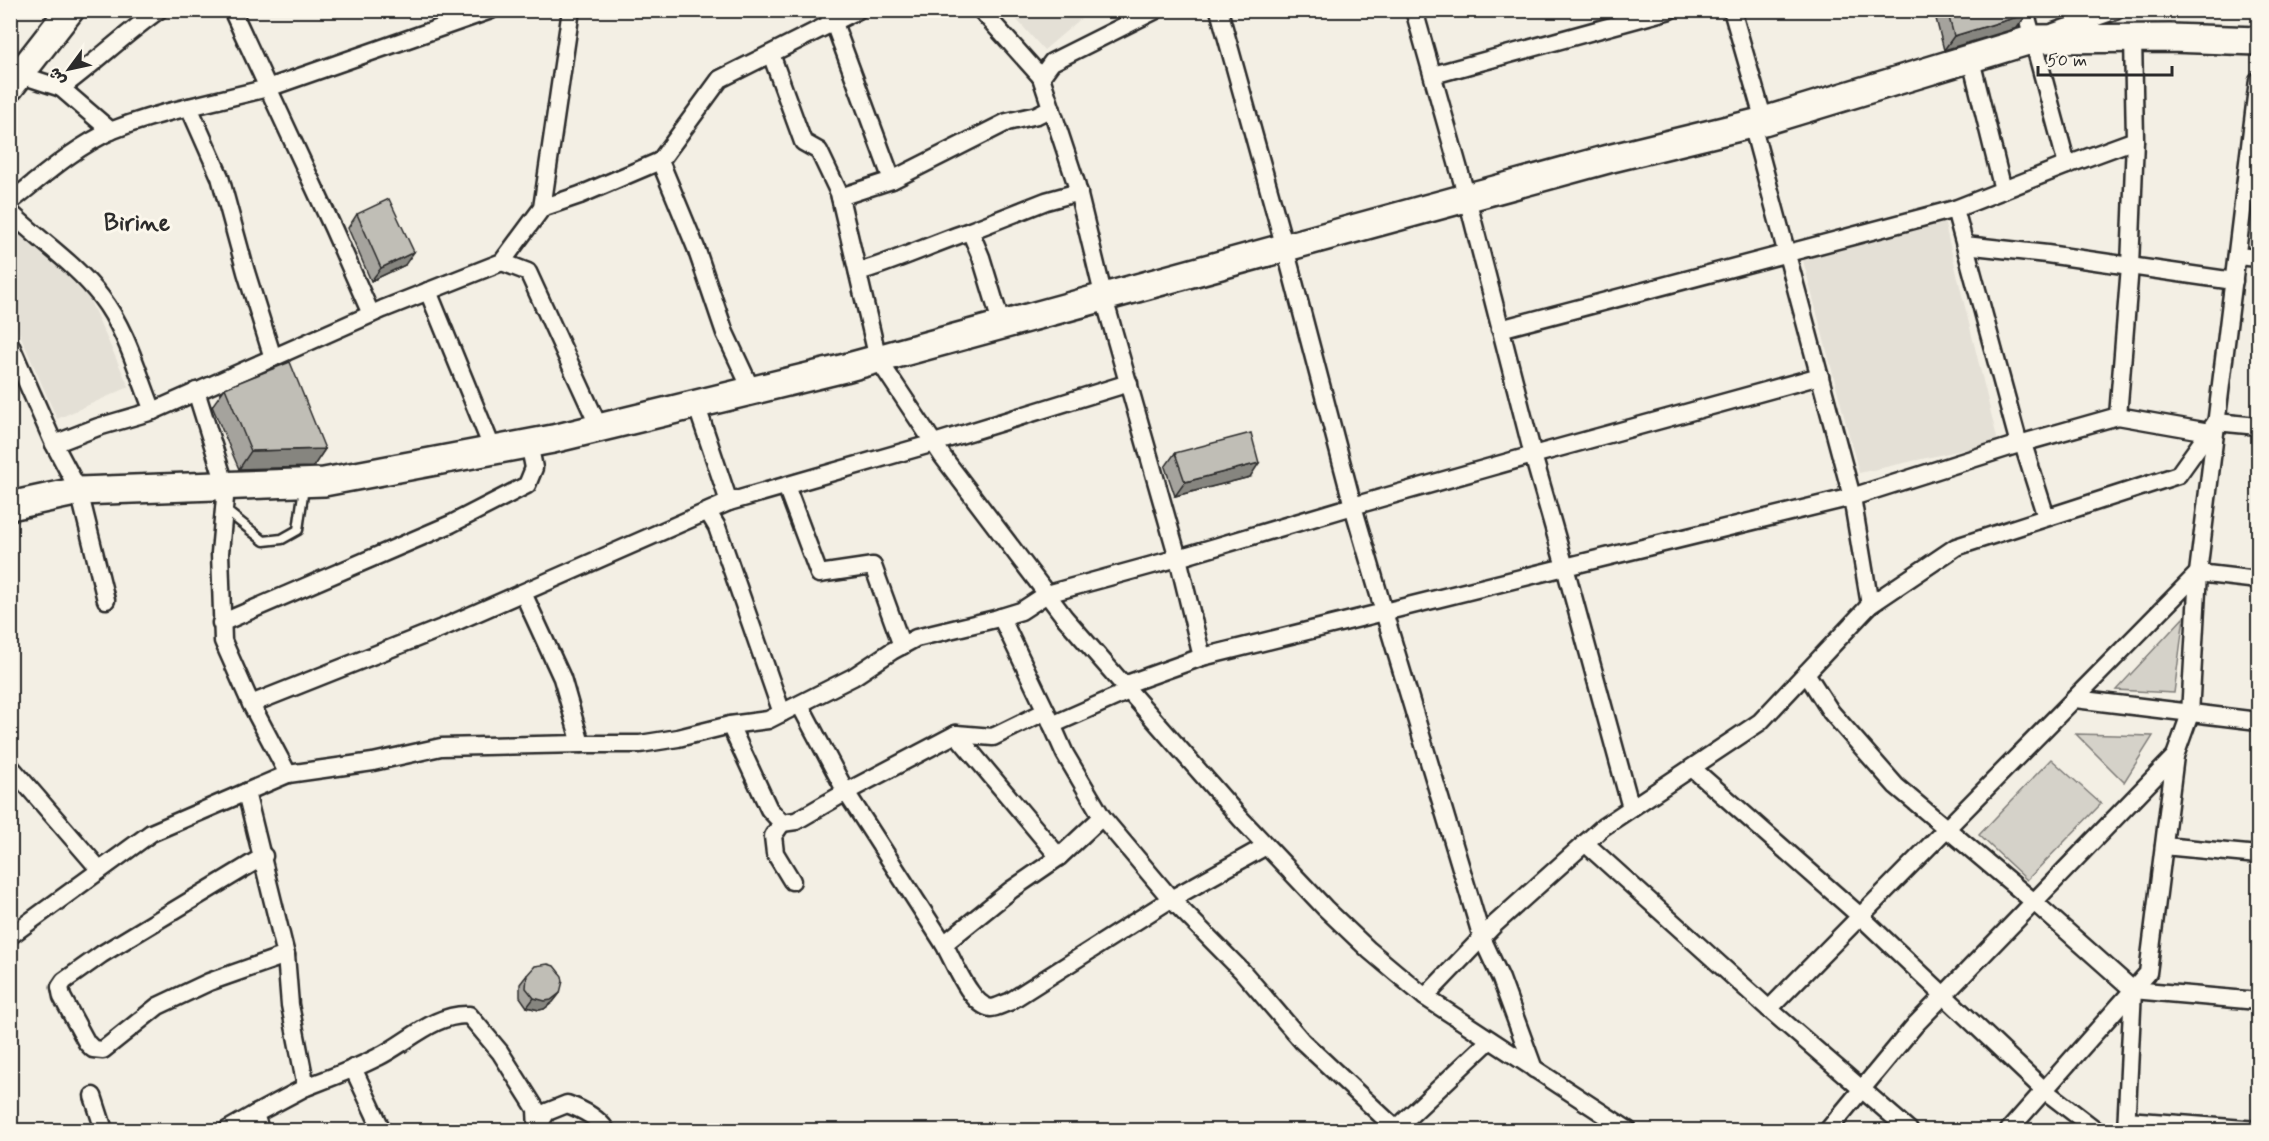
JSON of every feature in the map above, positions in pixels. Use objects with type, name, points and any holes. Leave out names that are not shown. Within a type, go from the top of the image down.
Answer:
[{"type":"main road","points":[[16,81],[70,10]]},
{"type":"main road","points":[[10,506],[79,490],[225,498],[305,483],[324,482],[599,428],[878,359],[1608,159],[1758,123],[2034,39],[2133,38],[2259,41]]},
{"type":"street","points":[[62,88],[136,26],[159,10]]},
{"type":"street","points":[[232,10],[371,314]]},
{"type":"street","points":[[10,202],[70,154],[111,131],[146,118],[268,88],[491,10]]},
{"type":"street","points":[[54,444],[98,427],[153,411],[371,314],[502,262],[542,208],[571,10]]},
{"type":"street","points":[[542,208],[580,195],[660,161],[720,79],[771,54],[830,17],[858,10]]},
{"type":"street","points":[[981,10],[1041,77],[1079,192],[1104,298],[1178,558],[1203,657]]},
{"type":"street","points":[[1041,77],[1052,62],[1156,10]]},
{"type":"street","points":[[1220,10],[1286,248],[1353,506],[1384,612],[1482,938],[1501,979],[1534,1069]]},
{"type":"street","points":[[1414,10],[1467,198],[1533,455],[1631,808]]},
{"type":"street","points":[[1432,75],[1670,10]]},
{"type":"street","points":[[1732,10],[1786,252],[1852,497],[1870,605]]},
{"type":"street","points":[[2025,10],[2067,165]]},
{"type":"street","points":[[2034,39],[2117,10]]},
{"type":"street","points":[[830,17],[892,180]]},
{"type":"street","points":[[2118,416],[2130,266],[2135,140],[2133,38]]},
{"type":"street","points":[[771,54],[803,142],[819,151],[840,197],[878,359],[934,443],[1065,618],[1266,846],[1368,950],[1425,997],[1628,1131]]},
{"type":"street","points":[[1971,60],[2003,190]]},
{"type":"street","points":[[16,81],[62,88],[111,131]]},
{"type":"street","points":[[2009,1131],[2148,973],[2175,756],[2190,714],[2198,573],[2213,427],[2255,137],[2259,81]]},
{"type":"street","points":[[189,107],[220,177],[273,358]]},
{"type":"street","points":[[840,197],[892,180],[1007,122],[1037,115],[1051,108]]},
{"type":"street","points":[[1500,329],[1955,209],[2135,140]]},
{"type":"street","points":[[660,161],[696,248],[725,333],[752,391]]},
{"type":"street","points":[[858,272],[882,265],[923,247],[1046,201],[1079,192]]},
{"type":"street","points":[[1955,209],[2021,444],[2046,518]]},
{"type":"street","points":[[10,212],[66,258],[102,298],[119,327],[153,411]]},
{"type":"street","points":[[970,231],[981,257],[1002,326]]},
{"type":"street","points":[[1965,244],[2234,281]]},
{"type":"street","points":[[2237,256],[2259,258]]},
{"type":"street","points":[[502,262],[528,272],[599,428]]},
{"type":"street","points":[[428,291],[493,450]]},
{"type":"street","points":[[10,344],[54,444],[79,490],[106,600]]},
{"type":"street","points":[[10,936],[151,833],[288,774],[373,762],[441,747],[640,744],[678,738],[730,725],[768,720],[853,677],[916,638],[1021,611],[1047,594],[1533,455],[1820,376]]},
{"type":"street","points":[[251,704],[442,628],[729,502],[934,443],[1129,383]]},
{"type":"street","points":[[196,392],[225,498],[220,553],[223,641],[251,704],[288,774]]},
{"type":"street","points":[[696,404],[729,502]]},
{"type":"street","points":[[792,881],[775,853],[773,836],[782,823],[796,821],[956,734],[993,737],[1049,718],[1203,657],[1852,497],[2118,416],[2213,427],[2259,426]]},
{"type":"street","points":[[1425,997],[1482,938],[1603,827],[1760,722],[1870,605],[1956,547],[2178,474],[2213,427]]},
{"type":"street","points":[[221,622],[451,524],[527,484],[534,468],[529,443]]},
{"type":"street","points":[[786,486],[819,574],[873,566],[902,646]]},
{"type":"street","points":[[708,512],[717,527],[782,713]]},
{"type":"street","points":[[2198,573],[2259,580]]},
{"type":"street","points":[[1769,1009],[2198,573]]},
{"type":"street","points":[[523,593],[562,678],[581,744]]},
{"type":"street","points":[[1001,617],[1065,754],[1102,817],[1171,899],[1242,971],[1302,1041],[1397,1130],[1490,1040]]},
{"type":"street","points":[[1806,673],[1831,712],[1896,786],[2034,902],[2133,990],[2259,1001]]},
{"type":"street","points":[[2075,699],[2259,721]]},
{"type":"street","points":[[800,705],[846,792],[944,944],[968,988],[982,1005],[993,1008],[1008,1002],[1171,899],[1266,846]]},
{"type":"street","points":[[730,725],[769,809],[782,823]]},
{"type":"street","points":[[956,734],[1059,857]]},
{"type":"street","points":[[1828,1131],[1915,1025],[2175,756]]},
{"type":"street","points":[[10,766],[100,870]]},
{"type":"street","points":[[1692,768],[1860,916],[2044,1090],[2096,1131]]},
{"type":"street","points":[[246,792],[264,856],[286,955],[290,1005],[306,1087]]},
{"type":"street","points":[[944,944],[1011,890],[1059,857],[1102,817]]},
{"type":"street","points":[[1585,843],[1769,1009],[1909,1131]]},
{"type":"street","points":[[2164,846],[2259,855]]},
{"type":"street","points":[[264,856],[102,954],[64,981],[60,987],[62,998],[76,1027],[87,1043],[93,1049],[103,1050],[158,1005],[209,982],[286,955]]},
{"type":"street","points":[[2133,990],[2127,1125],[2258,1131]]},
{"type":"street","points":[[227,1131],[257,1122],[306,1087],[379,1057],[441,1019],[469,1016],[500,1053],[536,1108],[537,1128]]},
{"type":"street","points":[[353,1068],[382,1131]]},
{"type":"street","points":[[93,1096],[104,1131]]},
{"type":"street","points":[[537,1128],[547,1112],[567,1104],[578,1108],[602,1125],[606,1131]]},
{"type":"lane","points":[[225,498],[264,541],[282,539],[298,530],[305,483]]},
{"type":"shaded area","points":[[1009,11],[1090,11],[1044,50]]},
{"type":"shaded area","points":[[1944,221],[1998,442],[1859,473],[1803,260]]},
{"type":"shaded area","points":[[23,232],[86,292],[129,387],[57,419],[11,314],[10,237]]},
{"type":"shaded area","points":[[2184,617],[2174,693],[2116,690]]},
{"type":"shaded area","points":[[2076,734],[2153,736],[2124,782]]},
{"type":"shaded area","points":[[2051,759],[2101,804],[2027,880],[1979,835]]},
{"type":"building","points":[[1947,10],[2026,10],[2027,14],[1954,36]]},
{"type":"building","points":[[389,199],[414,252],[381,268],[357,214]]},
{"type":"building","points":[[290,362],[325,449],[251,451],[225,388]]},
{"type":"building","points":[[1251,433],[1259,463],[1185,482],[1175,453]]},
{"type":"building","points":[[548,964],[554,966],[563,981],[560,993],[551,1000],[545,1001],[534,998],[526,988],[527,975],[535,966]]},
{"type":"district","name":"Birine","points":[[137,223]]}]
